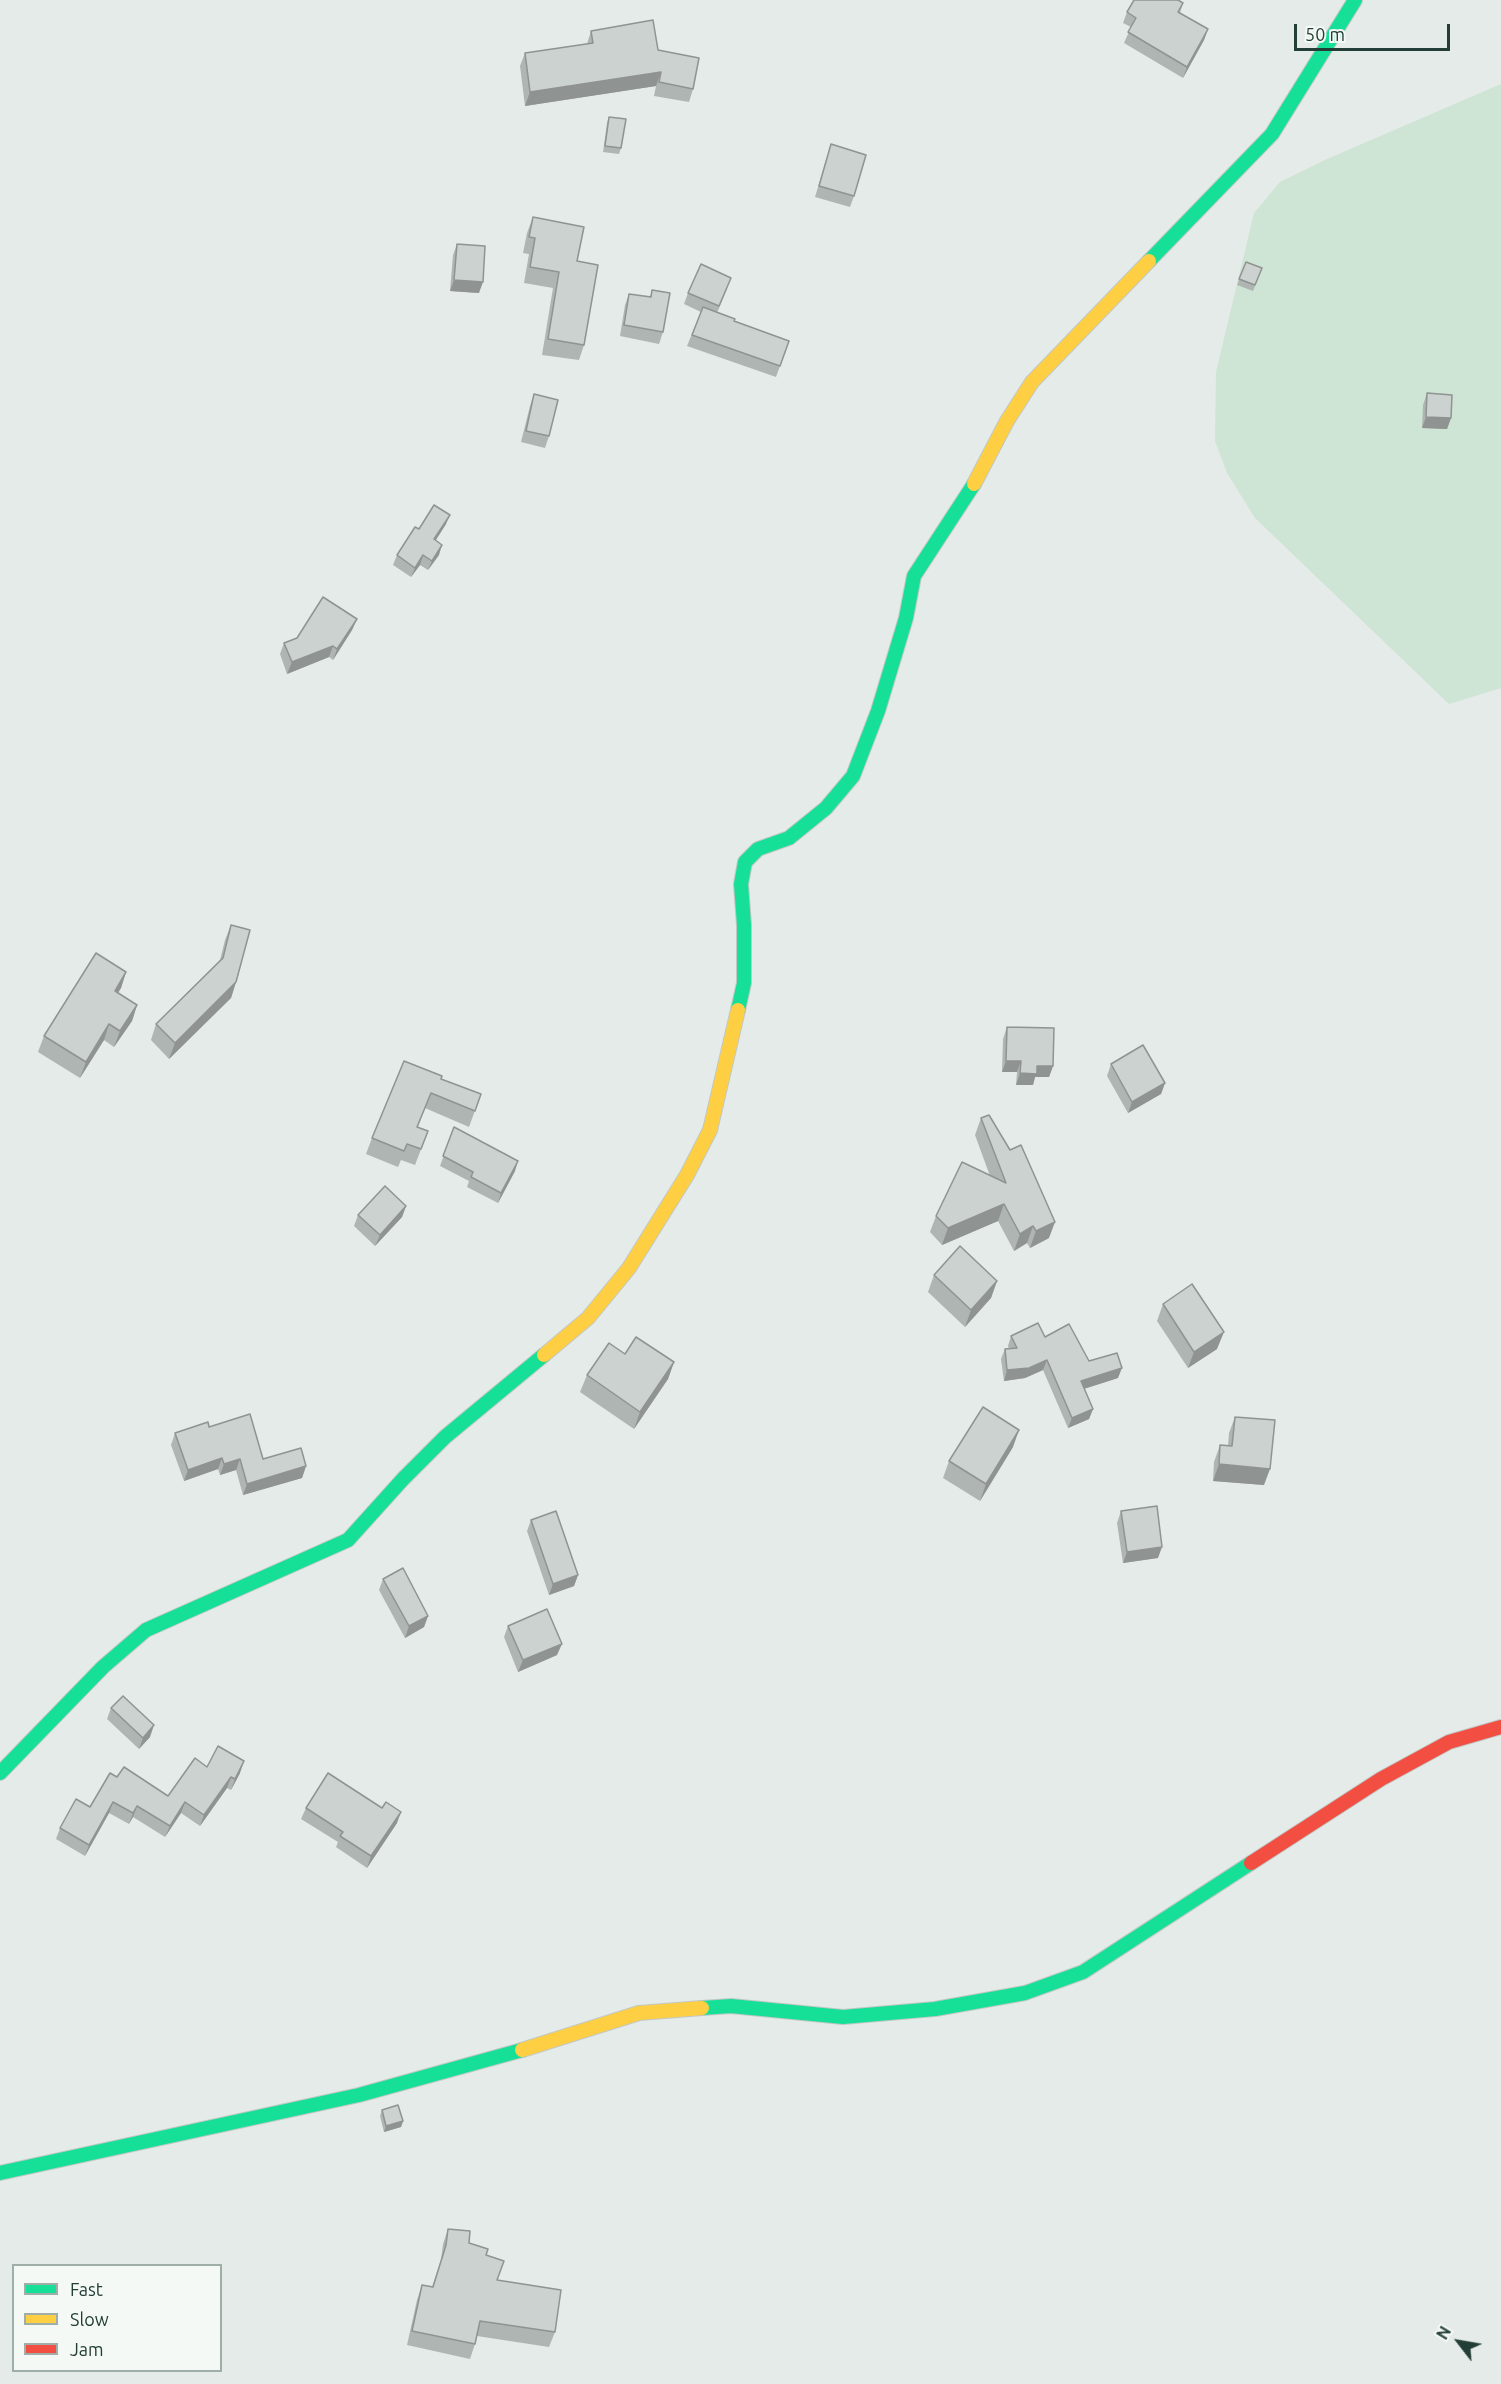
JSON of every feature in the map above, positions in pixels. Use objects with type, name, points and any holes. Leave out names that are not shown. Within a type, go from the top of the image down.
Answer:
[{"type":"street","points":[[0,1773],[103,1667],[146,1630],[348,1540],[445,1437],[588,1318],[629,1268],[687,1175],[710,1130],[744,983],[741,884],[745,862],[758,849],[789,838],[826,808],[853,776],[881,700],[906,618],[914,576],[971,489],[1007,421],[1032,382],[1272,134],[1355,0]]},
{"type":"street","points":[[0,2172],[359,2095],[539,2045],[639,2013],[731,2006],[843,2017],[935,2009],[1025,1993],[1083,1972],[1381,1779],[1449,1742],[1501,1727]]},
{"type":"green space","points":[[1501,84],[1501,688],[1449,704],[1255,518],[1227,473],[1215,441],[1216,372],[1254,213],[1280,182],[1327,159]]},
{"type":"building","points":[[1134,0],[1178,0],[1183,3],[1178,12],[1208,29],[1187,67],[1128,32],[1136,18],[1127,12]]},
{"type":"building","points":[[653,20],[658,50],[699,58],[693,89],[659,82],[661,72],[530,92],[525,53],[593,43],[591,31]]},
{"type":"building","points":[[609,117],[626,119],[621,148],[605,146]]},
{"type":"building","points":[[831,144],[866,155],[854,196],[819,186]]},
{"type":"building","points":[[533,217],[584,227],[577,261],[598,265],[584,345],[548,339],[559,272],[530,267],[535,238],[529,237]]},
{"type":"building","points":[[457,244],[485,246],[483,282],[454,280]]},
{"type":"building","points":[[1246,262],[1262,268],[1255,285],[1239,279]]},
{"type":"building","points":[[701,264],[731,278],[719,306],[688,293]]},
{"type":"building","points":[[652,290],[670,293],[663,332],[624,325],[629,294],[651,297]]},
{"type":"building","points":[[703,307],[789,341],[780,366],[692,335]]},
{"type":"building","points":[[1427,393],[1452,395],[1451,418],[1426,417]]},
{"type":"building","points":[[534,394],[558,400],[549,436],[526,431]]},
{"type":"building","points":[[434,505],[450,515],[434,539],[442,545],[432,561],[423,555],[415,568],[397,555],[415,527],[419,529]]},
{"type":"building","points":[[323,597],[357,619],[337,649],[333,646],[292,662],[284,643],[297,638]]},
{"type":"building","points":[[231,925],[250,930],[236,982],[175,1043],[156,1024],[223,958]]},
{"type":"building","points":[[96,953],[126,972],[115,991],[137,1005],[120,1031],[109,1024],[86,1062],[44,1036]]},
{"type":"building","points":[[1007,1027],[1054,1028],[1053,1066],[1037,1066],[1037,1074],[1020,1073],[1021,1061],[1006,1061]]},
{"type":"building","points":[[1143,1045],[1165,1083],[1132,1102],[1111,1064]]},
{"type":"building","points":[[404,1061],[442,1076],[441,1079],[481,1094],[475,1111],[431,1093],[417,1127],[428,1131],[421,1149],[407,1144],[404,1151],[372,1138]]},
{"type":"building","points":[[989,1115],[1010,1150],[1021,1145],[1055,1222],[1036,1231],[1033,1226],[1020,1234],[1004,1204],[948,1228],[936,1216],[962,1162],[1006,1183],[981,1118]]},
{"type":"building","points":[[454,1127],[518,1161],[501,1193],[471,1177],[473,1172],[443,1156]]},
{"type":"building","points":[[385,1186],[406,1206],[380,1235],[358,1215]]},
{"type":"building","points":[[960,1246],[997,1281],[971,1310],[934,1275]]},
{"type":"building","points":[[1192,1284],[1224,1332],[1194,1352],[1163,1304]]},
{"type":"building","points":[[1038,1323],[1045,1337],[1069,1324],[1089,1361],[1117,1353],[1122,1368],[1081,1381],[1093,1409],[1072,1418],[1047,1360],[1029,1368],[1007,1370],[1005,1349],[1017,1348],[1011,1336]]},
{"type":"building","points":[[636,1337],[674,1362],[640,1412],[587,1375],[609,1343],[625,1354]]},
{"type":"building","points":[[983,1407],[1019,1430],[986,1484],[949,1461]]},
{"type":"building","points":[[250,1414],[263,1459],[301,1448],[306,1466],[247,1484],[240,1459],[224,1464],[222,1458],[188,1470],[175,1433],[208,1422],[209,1427]]},
{"type":"building","points":[[1235,1417],[1275,1420],[1270,1469],[1219,1464],[1220,1445],[1232,1446]]},
{"type":"building","points":[[1157,1506],[1162,1547],[1127,1552],[1121,1511]]},
{"type":"building","points":[[556,1511],[578,1575],[553,1584],[531,1520]]},
{"type":"building","points":[[403,1568],[428,1616],[409,1626],[383,1579]]},
{"type":"building","points":[[547,1609],[562,1644],[523,1660],[508,1626]]},
{"type":"building","points":[[123,1696],[154,1725],[143,1738],[111,1708]]},
{"type":"building","points":[[218,1746],[244,1761],[235,1779],[231,1777],[204,1815],[185,1802],[170,1826],[137,1806],[133,1813],[113,1802],[89,1845],[60,1828],[76,1799],[90,1807],[110,1773],[117,1777],[124,1767],[168,1796],[195,1758],[207,1767]]},
{"type":"building","points":[[328,1773],[382,1808],[386,1802],[401,1812],[371,1856],[340,1836],[343,1832],[306,1808]]},
{"type":"building","points":[[398,2105],[403,2121],[386,2126],[382,2110]]},
{"type":"building","points":[[448,2229],[470,2231],[469,2243],[488,2249],[486,2255],[504,2261],[497,2280],[561,2290],[555,2332],[480,2321],[475,2344],[412,2331],[422,2285],[433,2287],[446,2245]]},
{"type":"traffic: fast","points":[[1149,261],[1272,134],[1355,0]]},
{"type":"traffic: fast","points":[[738,1010],[744,983],[741,884],[745,862],[758,849],[789,838],[826,808],[853,776],[878,711],[906,618],[914,576],[974,484]]},
{"type":"traffic: fast","points":[[0,1773],[103,1667],[146,1630],[348,1540],[445,1437],[544,1355]]},
{"type":"traffic: fast","points":[[702,2008],[731,2006],[843,2017],[935,2009],[1025,1993],[1083,1972],[1251,1863]]},
{"type":"traffic: fast","points":[[0,2173],[359,2095],[522,2050]]},
{"type":"traffic: slow","points":[[974,484],[1007,421],[1032,382],[1149,261]]},
{"type":"traffic: slow","points":[[544,1355],[588,1318],[629,1268],[687,1175],[710,1130],[738,1010]]},
{"type":"traffic: slow","points":[[522,2050],[639,2013],[702,2008]]},
{"type":"traffic: jam","points":[[1251,1863],[1381,1779],[1449,1742],[1501,1727]]}]
